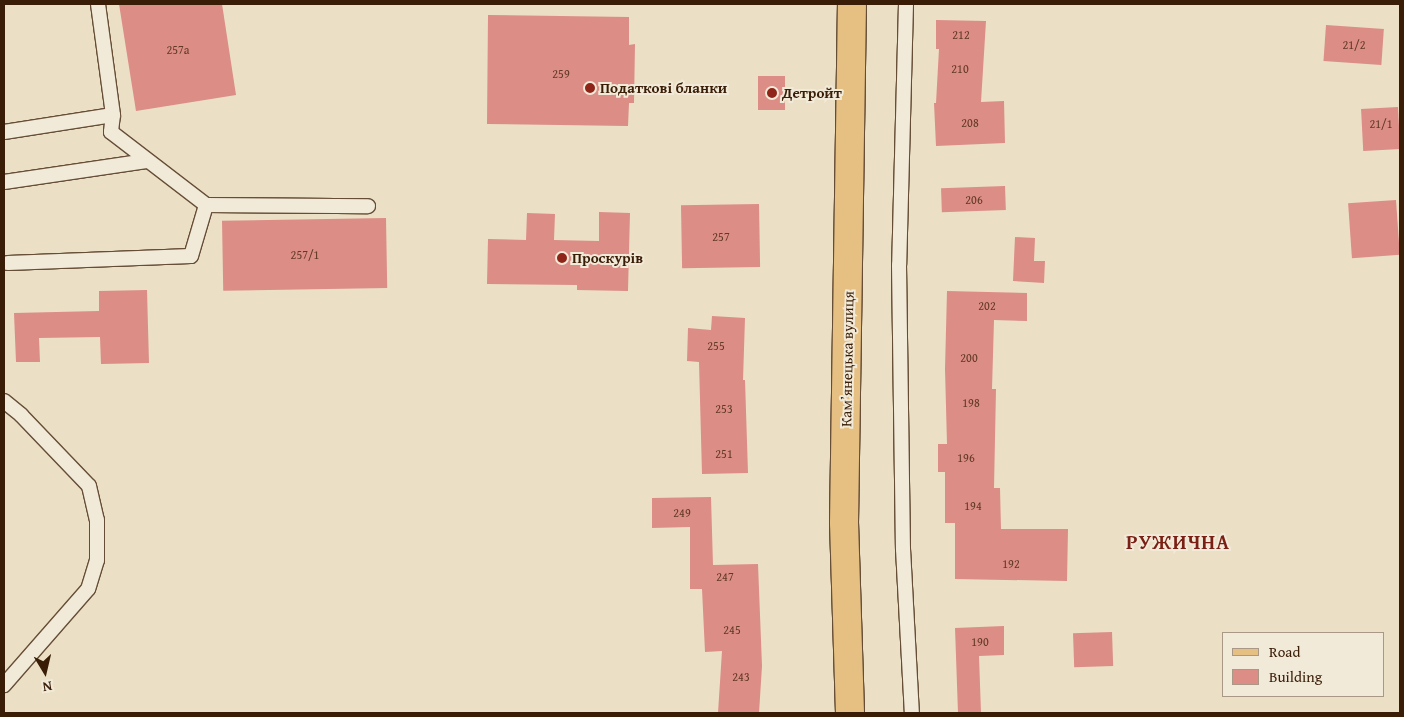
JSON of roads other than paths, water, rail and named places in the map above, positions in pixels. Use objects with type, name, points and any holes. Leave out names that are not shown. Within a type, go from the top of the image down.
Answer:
[{"type":"main road","name":"Камʼянецька вулиця","points":[[850,713],[844,523],[852,4]]},
{"type":"lane","points":[[98,4],[113,115],[111,132],[146,161],[206,205],[368,206]]},
{"type":"lane","points":[[906,4],[899,265],[903,549],[912,713]]},
{"type":"lane","points":[[4,132],[113,115]]},
{"type":"lane","points":[[4,182],[146,161]]},
{"type":"lane","points":[[8,263],[192,256],[206,205]]},
{"type":"lane","points":[[4,401],[21,415],[89,486],[97,520],[97,560],[88,589],[4,685]]},
{"type":"place","name":"Податкові бланки","points":[[590,88]]},
{"type":"place","name":"Детройт","points":[[772,93]]},
{"type":"place","name":"Проскурів","points":[[562,258]]},
{"type":"district","name":"РУЖИЧНА","points":[[1178,541]]}]
